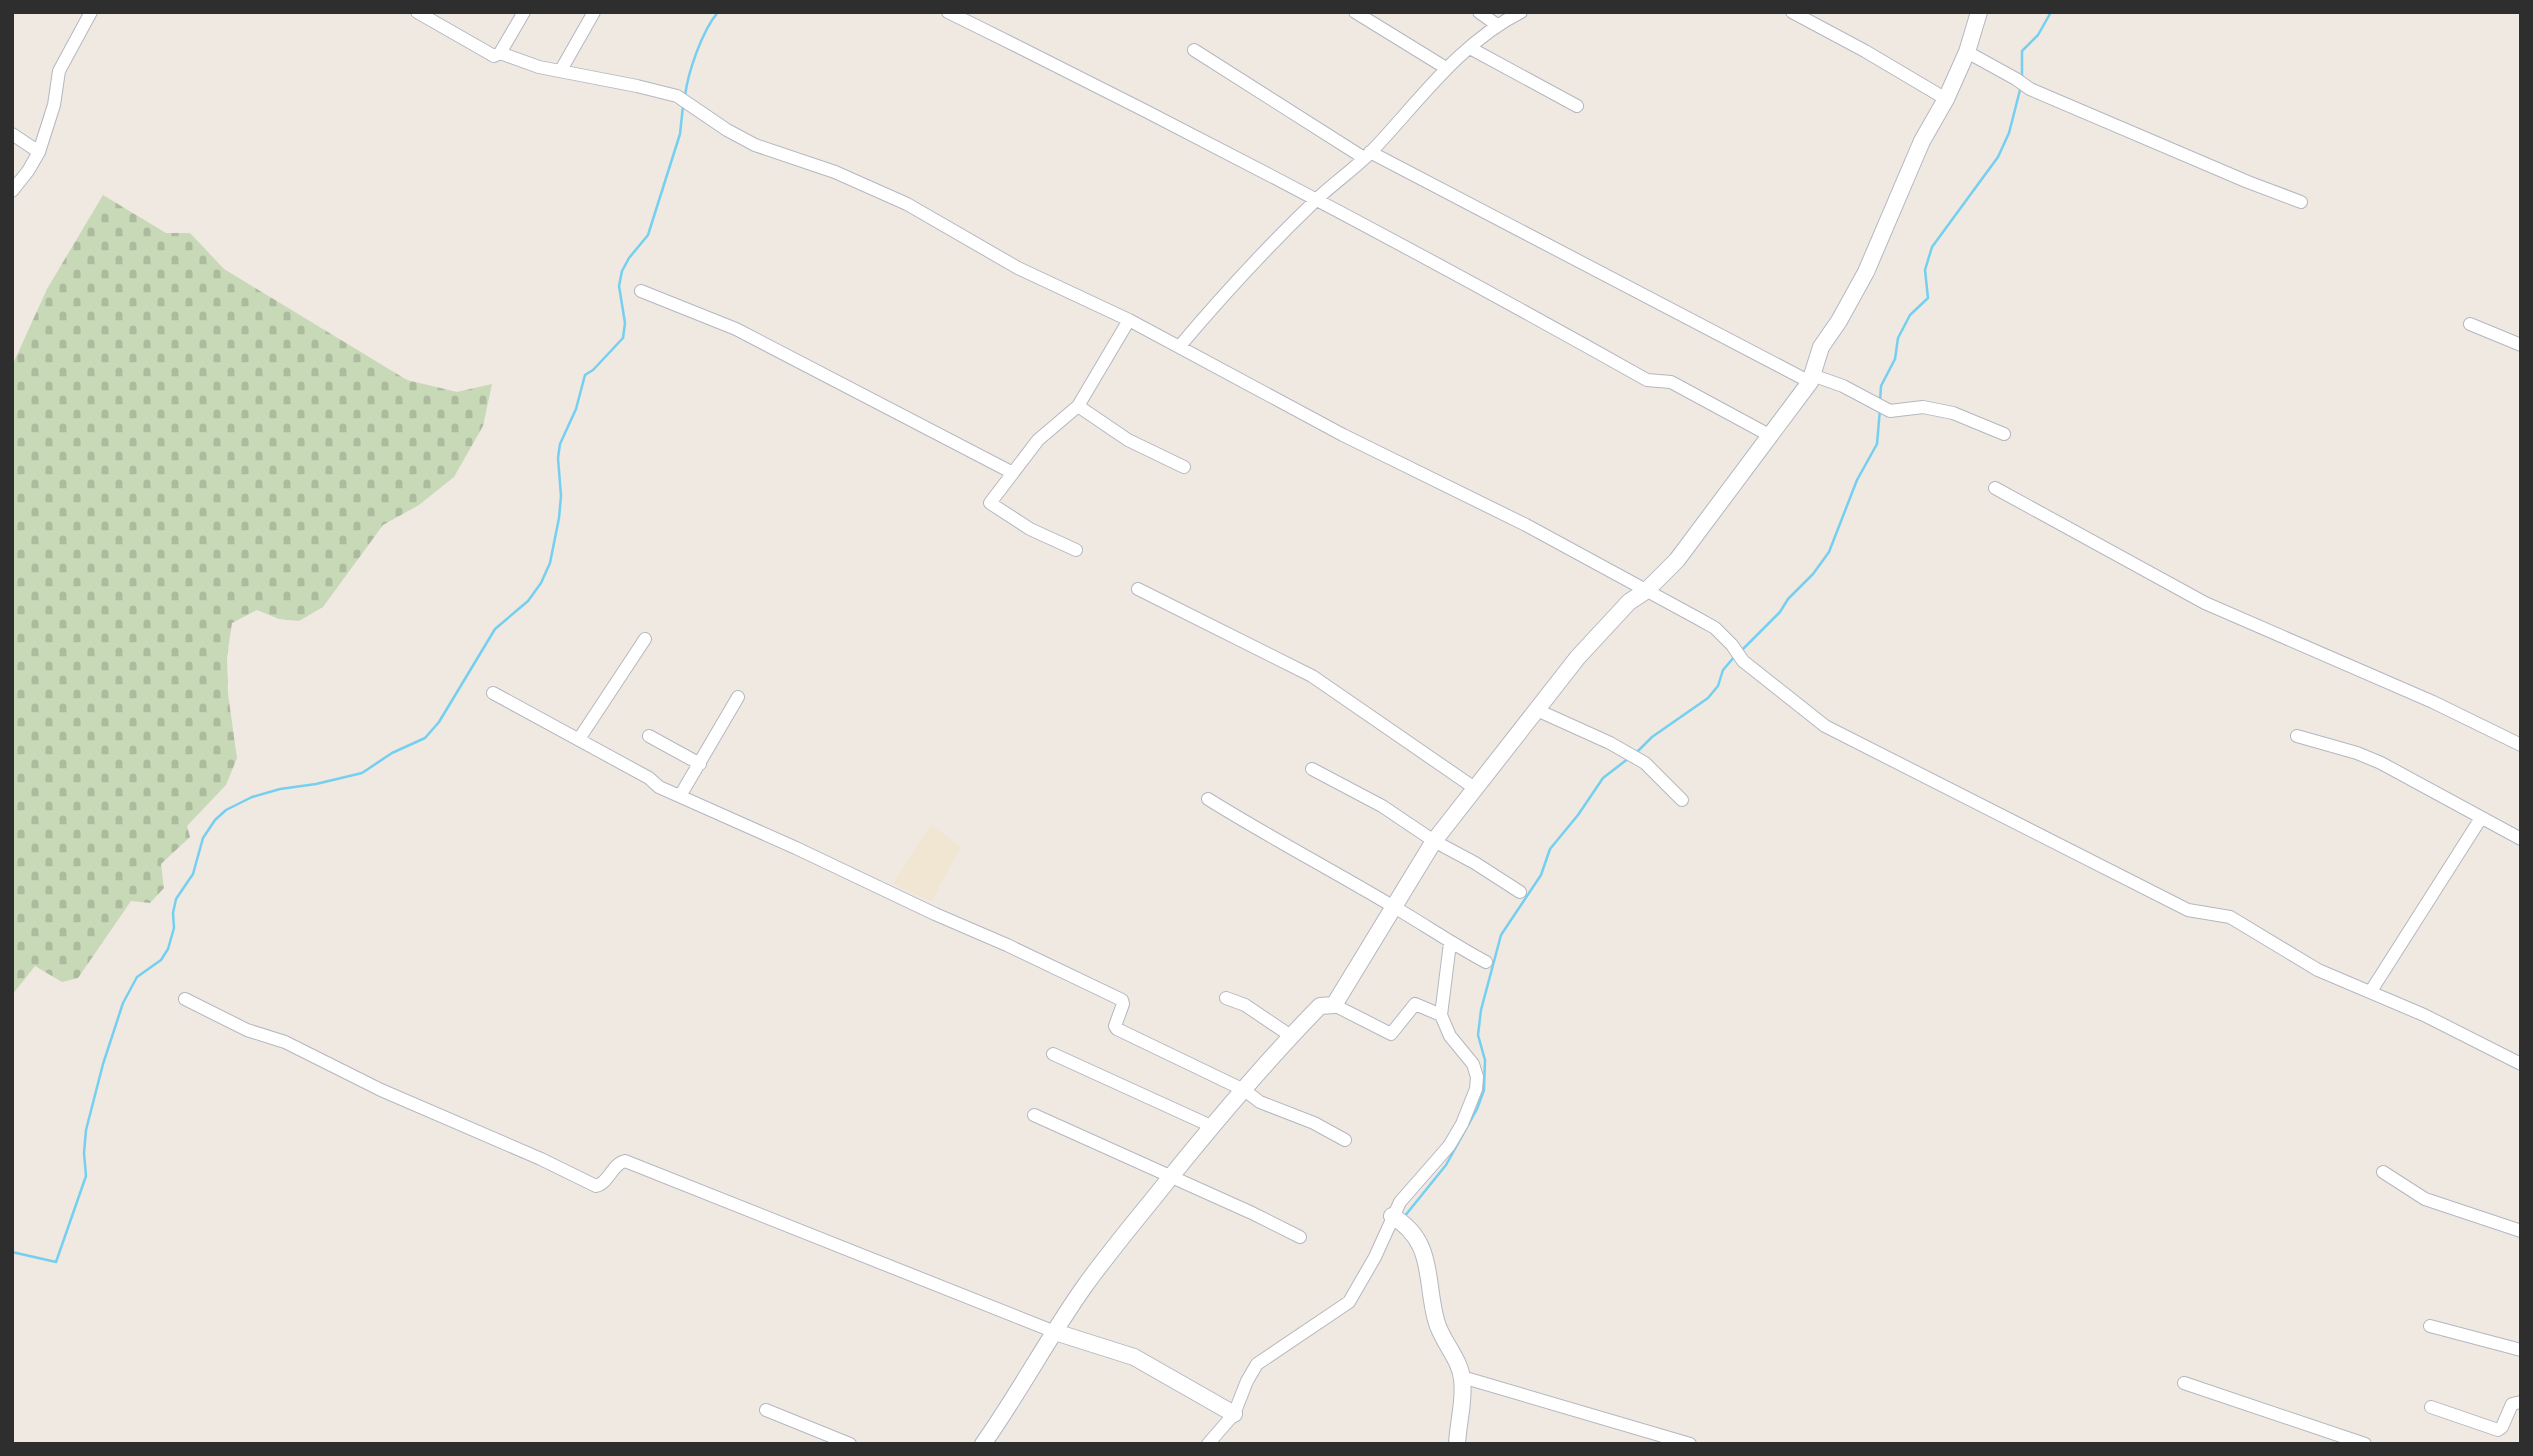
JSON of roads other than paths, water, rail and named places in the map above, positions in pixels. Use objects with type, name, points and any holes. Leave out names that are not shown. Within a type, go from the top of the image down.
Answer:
[{"type":"street","points":[[12,191],[28,171],[38,152],[54,105],[59,71],[91,12]]},
{"type":"street","points":[[417,12],[494,56],[500,53],[524,12]]},
{"type":"street","points":[[561,70],[594,12]]},
{"type":"street","points":[[948,12],[1152,114],[1647,380],[1671,382],[1769,435]]},
{"type":"street","points":[[1355,12],[1446,68]]},
{"type":"street","points":[[1479,12],[1497,25]]},
{"type":"street","points":[[1179,347],[1233,283],[1315,200],[1367,155],[1446,68],[1497,25],[1521,12]]},
{"type":"street","points":[[1792,12],[1946,99]]},
{"type":"street","points":[[1334,1005],[1434,841],[1608,624],[1677,560],[1811,378],[1821,347],[1866,272],[1922,141],[1946,99],[1967,52],[1979,12]]},
{"type":"street","points":[[1470,48],[1577,106]]},
{"type":"street","points":[[1194,50],[1367,155],[1811,378],[1843,386],[1891,411],[1923,407],[1953,413],[2004,434]]},
{"type":"street","points":[[1967,52],[2031,89],[2301,202]]},
{"type":"street","points":[[500,53],[539,67],[677,96],[727,130],[755,145],[835,172],[908,204],[1018,268],[1129,320],[1343,435],[1526,525],[1715,628],[1743,661],[1825,726],[2188,910],[2230,916],[2318,971],[2371,991],[2521,1064]]},
{"type":"street","points":[[12,134],[38,152]]},
{"type":"street","points":[[641,291],[736,329],[1013,473]]},
{"type":"street","points":[[1076,550],[1030,529],[992,505],[991,501],[1038,440],[1069,417],[1078,406],[1129,320]]},
{"type":"street","points":[[2470,324],[2521,345]]},
{"type":"street","points":[[1078,406],[1128,440],[1184,467]]},
{"type":"street","points":[[1995,488],[2205,603],[2433,702],[2521,745]]},
{"type":"street","points":[[1138,589],[1312,677],[1476,789]]},
{"type":"street","points":[[579,739],[645,639]]},
{"type":"street","points":[[493,692],[649,778],[659,787],[1122,1000],[1115,1028],[1244,1090],[1260,1102],[1314,1123],[1345,1140]]},
{"type":"street","points":[[680,796],[738,697]]},
{"type":"street","points":[[1537,710],[1645,763],[1682,800]]},
{"type":"street","points":[[649,736],[700,764]]},
{"type":"street","points":[[2297,736],[2357,753],[2381,763],[2521,839]]},
{"type":"street","points":[[1311,769],[1382,806],[1434,841],[1520,892]]},
{"type":"street","points":[[1208,799],[1486,962]]},
{"type":"street","points":[[2371,991],[2481,818]]},
{"type":"street","points":[[1208,1444],[1234,1414],[1247,1381],[1258,1364],[1349,1302],[1375,1257],[1400,1202],[1449,1146],[1462,1124],[1476,1089],[1477,1077],[1473,1065],[1450,1036],[1441,1015],[1450,943]]},
{"type":"street","points":[[1226,998],[1245,1006],[1291,1036]]},
{"type":"street","points":[[185,999],[247,1030],[285,1042],[381,1090],[541,1159],[596,1186],[601,1185],[619,1163],[625,1161],[1055,1332],[1134,1357],[1234,1414]]},
{"type":"street","points":[[983,1444],[1055,1332],[1130,1225],[1211,1126],[1320,1006],[1334,1005],[1391,1034],[1415,1004],[1441,1015]]},
{"type":"street","points":[[1053,1054],[1211,1126]]},
{"type":"street","points":[[1034,1115],[1300,1237]]},
{"type":"street","points":[[2384,1172],[2426,1199],[2521,1231]]},
{"type":"street","points":[[1392,1216],[1409,1226],[1426,1257],[1436,1322],[1462,1377],[1463,1398],[1457,1444]]},
{"type":"street","points":[[2430,1326],[2521,1350]]},
{"type":"street","points":[[1462,1377],[1690,1444]]},
{"type":"street","points":[[2184,1383],[2365,1444]]},
{"type":"street","points":[[2431,1407],[2498,1430],[2512,1404],[2521,1402]]},
{"type":"street","points":[[766,1410],[850,1444]]},
{"type":"waterway","points":[[685,96],[697,52],[718,12]]},
{"type":"waterway","points":[[2022,79],[2022,51],[2038,35],[2051,12]]},
{"type":"waterway","points":[[1880,402],[1881,386],[1895,359],[1898,338],[1910,315],[1928,298],[1925,270],[1932,247],[1998,157],[2009,133],[2021,86]]},
{"type":"waterway","points":[[12,1252],[56,1262],[86,1176],[86,1130],[103,1064],[123,1003],[137,977],[161,960],[168,949],[174,928],[176,899],[193,874],[203,838],[215,820],[226,810],[252,797],[362,773],[392,753],[425,738],[439,722],[495,629],[528,601],[541,583],[550,563],[559,518],[560,444],[576,409],[585,375],[623,338],[625,323],[619,286],[622,271],[648,235],[680,134],[683,106]]},
{"type":"waterway","points":[[1741,651],[1780,612],[1829,552],[1857,480],[1877,444],[1880,409]]},
{"type":"waterway","points":[[1635,754],[1652,737],[1708,698],[1718,686],[1723,670],[1735,656]]},
{"type":"waterway","points":[[1404,1217],[1446,1165],[1477,1109],[1484,1090],[1485,1060],[1478,1035],[1481,1010],[1501,935],[1541,875],[1550,849],[1603,778],[1629,758]]}]
